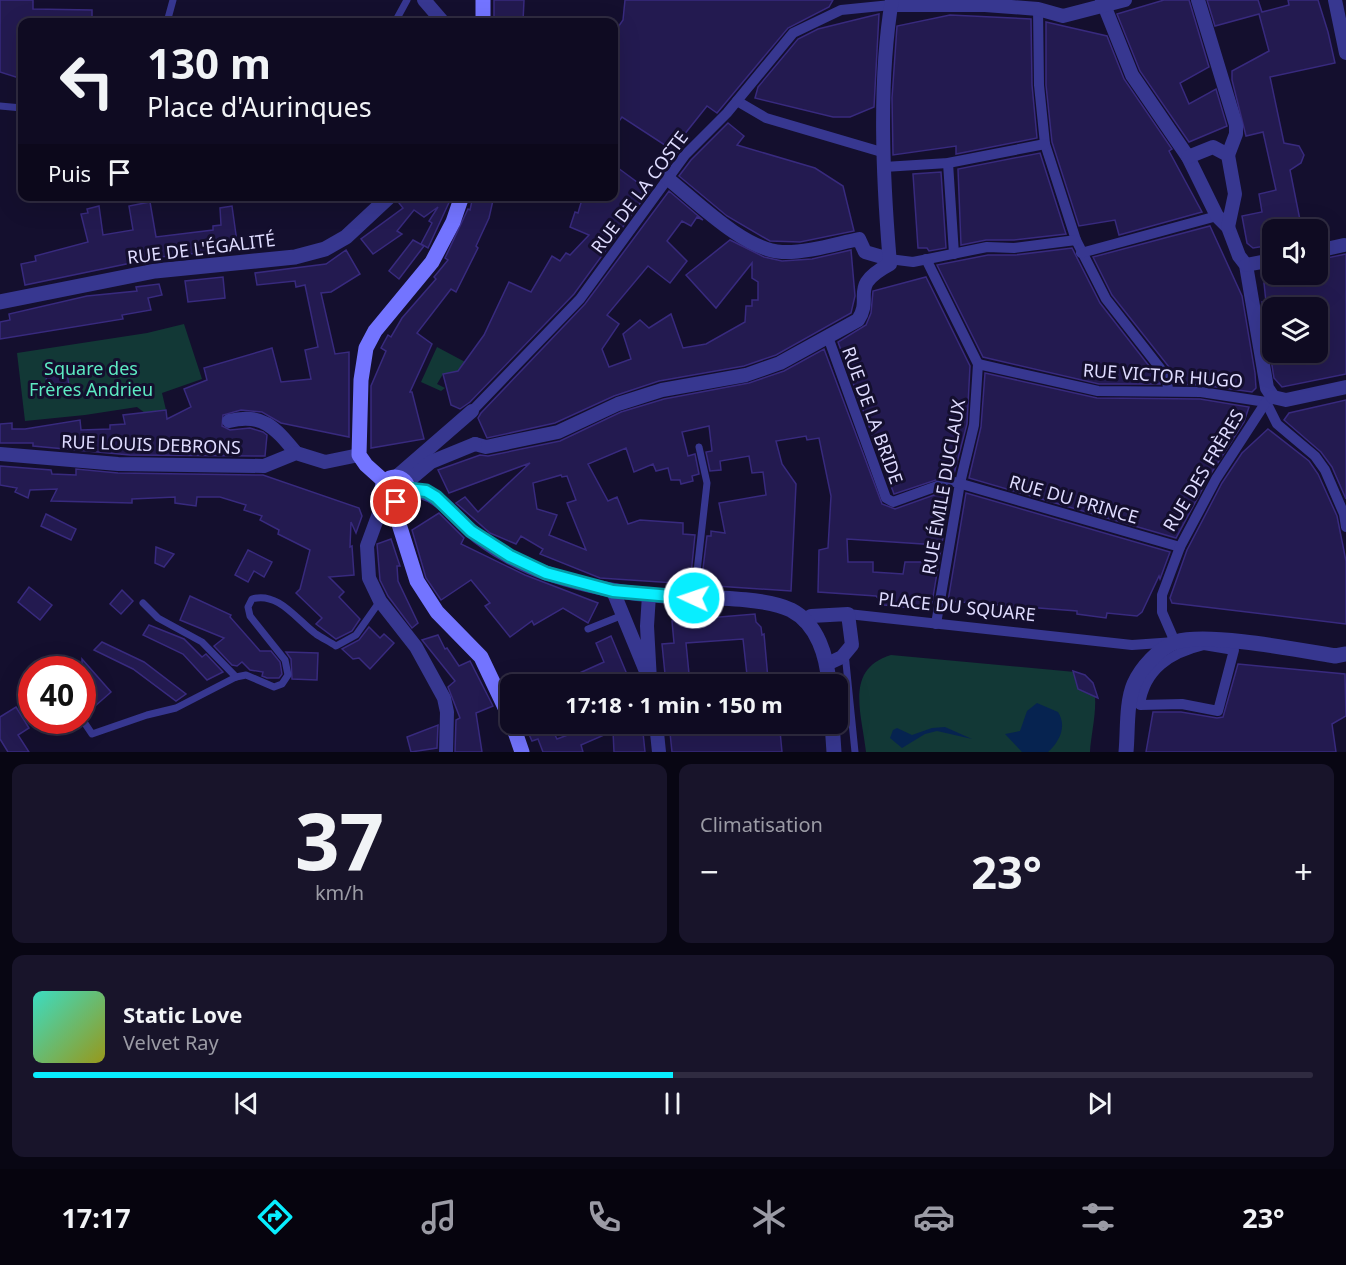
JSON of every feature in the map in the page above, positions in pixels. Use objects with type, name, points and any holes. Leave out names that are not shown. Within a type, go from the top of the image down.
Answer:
[{"type":"main road","points":[[483,0],[483,18]]},
{"type":"main road","points":[[460,201],[453,222],[432,262],[375,331],[366,348],[361,380],[359,454],[366,465],[395,488],[417,581],[437,612],[481,657],[500,697]]},
{"type":"main road","points":[[516,734],[522,752]]},
{"type":"street","points":[[424,0],[440,18]]},
{"type":"street","points":[[395,488],[432,462],[475,444],[486,447],[558,432],[618,404],[662,390],[746,375],[780,363],[858,320],[863,313],[862,291],[869,278],[890,264],[884,160],[885,87],[891,3],[1037,4],[1064,15],[1125,0]]},
{"type":"street","points":[[1198,0],[1236,125],[1236,134],[1228,155],[1234,194],[1228,227],[1235,250],[1246,265],[1267,388],[1277,424],[1315,456],[1325,470],[1344,514],[1346,527]]},
{"type":"street","points":[[1335,0],[1346,53]]},
{"type":"street","name":"RUE DE LA COSTE","points":[[468,415],[580,299],[685,154],[737,101],[793,33],[841,10],[891,3]]},
{"type":"street","points":[[1037,4],[1039,85],[1045,144],[1076,240],[1081,254],[1106,299],[1167,377],[1168,391]]},
{"type":"street","points":[[1103,4],[1132,75],[1188,157],[1217,216],[1228,227]]},
{"type":"street","points":[[737,101],[766,118],[884,160],[948,163],[1045,144]]},
{"type":"street","points":[[1188,157],[1213,147],[1228,155]]},
{"type":"street","points":[[948,163],[954,254]]},
{"type":"street","points":[[667,178],[737,234],[768,249],[783,252],[859,239],[865,252],[889,259],[913,262],[987,247],[1014,248],[1076,240]]},
{"type":"street","name":"RUE DE L'ÉGALITÉ","points":[[0,302],[155,271],[305,254],[325,249],[346,237],[385,201]]},
{"type":"street","points":[[1081,254],[1217,216]]},
{"type":"street","points":[[1328,248],[1344,245]]},
{"type":"street","points":[[926,260],[978,364]]},
{"type":"street","points":[[1246,265],[1262,262]]},
{"type":"street","name":"RUE DE LA BRIDE","points":[[828,337],[886,498],[893,501],[951,481],[960,483]]},
{"type":"street","name":"RUE VICTOR HUGO","points":[[978,364],[1098,391],[1201,392],[1270,399]]},
{"type":"street","name":"RUE ÉMILE DUCLAUX","points":[[936,624],[960,483],[974,425],[978,364]]},
{"type":"street","points":[[1270,399],[1286,400],[1346,387]]},
{"type":"street","name":"RUE DES FRÈRES","points":[[1175,642],[1162,612],[1162,595],[1180,547],[1216,479],[1270,399]]},
{"type":"street","points":[[468,415],[475,444]]},
{"type":"street","points":[[446,752],[447,712],[444,698],[416,647],[380,601],[369,578],[367,546],[395,488],[468,415]]},
{"type":"street","points":[[229,421],[250,418],[273,426],[296,453],[325,462],[359,454]]},
{"type":"street","points":[[270,464],[282,436]]},
{"type":"street","points":[[270,464],[296,453]]},
{"type":"street","name":"RUE LOUIS DEBRONS","points":[[0,454],[118,464],[270,464]]},
{"type":"street","name":"RUE DU PRINCE","points":[[960,483],[1180,547]]},
{"type":"street","points":[[395,488],[426,491],[436,497],[471,531],[510,556],[546,573],[613,591],[782,606],[805,621],[822,646],[828,674]]},
{"type":"street","points":[[613,591],[647,674]]},
{"type":"street","points":[[648,595],[650,674]]},
{"type":"street","points":[[827,664],[852,645],[848,614]]},
{"type":"street","name":"PLACE DU SQUARE","points":[[805,621],[811,616],[848,614],[1132,645],[1175,642]]},
{"type":"street","points":[[1126,752],[1134,685],[1153,658],[1175,642],[1198,639],[1217,640],[1335,656],[1346,654]]},
{"type":"street","points":[[1204,645],[1234,650],[1218,711],[1182,704],[1140,705],[1142,692],[1156,669],[1179,653],[1204,645]]},
{"type":"street","points":[[658,734],[659,752]]},
{"type":"street","points":[[833,734],[834,752]]},
{"type":"lane","points":[[168,18],[172,0]]},
{"type":"lane","points":[[397,18],[407,0]]},
{"type":"lane","points":[[0,106],[18,108]]},
{"type":"lane","points":[[694,598],[707,483],[699,447]]},
{"type":"lane","points":[[96,733],[147,715],[176,708],[236,677],[246,675],[274,687],[282,684],[288,675],[285,660],[249,616],[248,607],[252,599],[261,596],[273,599],[317,635],[336,646],[356,635],[380,601]]},
{"type":"lane","points":[[143,603],[158,618],[202,642],[236,677]]},
{"type":"lane","points":[[588,629],[623,615]]},
{"type":"lane","points":[[845,652],[855,752]]},
{"type":"green space","name":"Square des Frères Andrieu","points":[[184,324],[202,379],[162,393],[166,410],[145,413],[137,407],[25,421],[17,353],[147,333]]},
{"type":"green space","points":[[437,347],[467,363],[455,376],[443,374],[437,384],[445,388],[441,391],[421,382]]},
{"type":"green space","points":[[891,655],[1075,672],[1083,675],[1092,682],[1095,693],[1090,752],[866,752],[859,694],[861,682],[876,662]]},
{"type":"water","points":[[1037,703],[1058,712],[1062,723],[1061,733],[1048,752],[1022,752],[1005,734],[1020,731],[1027,711]]},
{"type":"water","points":[[945,727],[972,739],[937,731],[925,734],[902,748],[890,738],[893,730],[897,728],[912,735],[932,728]]},
{"type":"building","points":[[0,0],[33,0],[33,9],[92,10],[92,18],[18,18],[18,78],[0,72]]},
{"type":"building","points":[[494,0],[524,0],[523,18],[494,18]]},
{"type":"building","points":[[625,0],[833,0],[829,7],[788,28],[717,113],[707,106],[680,140],[685,144],[677,153],[622,117],[618,122],[618,27],[623,20]]},
{"type":"building","points":[[1164,0],[1189,0],[1209,67],[1180,83],[1189,104],[1216,89],[1227,126],[1189,142],[1140,71],[1117,14]]},
{"type":"building","points":[[1207,0],[1258,0],[1262,12],[1289,5],[1288,0],[1318,0],[1335,63],[1270,77],[1284,143],[1299,146],[1304,155],[1301,163],[1290,170],[1300,219],[1262,219],[1262,247],[1253,248],[1247,243],[1242,216],[1262,212],[1259,194],[1276,190],[1263,132],[1246,136],[1232,80],[1232,71],[1269,51],[1259,14],[1215,26]]},
{"type":"building","points":[[879,14],[874,107],[850,117],[833,117],[755,98],[758,87],[798,39],[818,29]]},
{"type":"building","points":[[950,15],[1031,19],[1032,85],[1037,138],[956,154],[956,146],[893,155],[892,98],[897,26]]},
{"type":"building","points":[[1046,22],[1107,36],[1124,79],[1172,149],[1169,151],[1202,212],[1119,235],[1115,220],[1079,226],[1052,142],[1046,85]]},
{"type":"building","points":[[728,123],[744,136],[737,145],[815,168],[843,186],[854,231],[800,242],[770,241],[727,216],[679,176],[691,160]]},
{"type":"building","points":[[1040,153],[1066,234],[1014,240],[986,240],[961,245],[958,169]]},
{"type":"building","points":[[618,168],[649,191],[574,294],[470,402],[460,409],[451,405],[443,374],[458,371],[484,335],[509,282],[531,292],[552,256],[560,261],[566,253],[570,255],[589,235],[570,227],[575,212],[578,213],[582,201],[618,201]]},
{"type":"building","points":[[941,172],[946,248],[929,251],[927,248],[918,248],[913,174]]},
{"type":"building","points":[[669,191],[703,220],[697,217],[691,226],[682,221],[667,241],[687,261],[670,283],[648,266],[607,315],[619,324],[602,349],[609,367],[631,359],[623,334],[640,320],[649,328],[671,314],[683,348],[706,344],[745,322],[746,306],[752,306],[752,300],[758,300],[758,282],[752,278],[752,263],[716,308],[686,275],[730,240],[764,257],[782,261],[812,259],[851,250],[855,296],[851,313],[776,355],[744,366],[659,381],[614,396],[555,423],[487,438],[478,418],[481,413],[585,304]]},
{"type":"building","points":[[401,201],[450,201],[428,248],[421,244],[432,223],[429,221],[438,207],[424,217],[414,210],[397,231],[402,234],[373,254],[361,239],[403,208],[399,203]]},
{"type":"building","points":[[472,201],[493,201],[489,218],[476,246],[478,248],[456,292],[451,289],[417,333],[432,344],[410,392],[412,392],[424,439],[371,448],[371,386],[386,351],[381,348],[388,335],[391,337],[402,318],[436,279],[434,277],[448,260],[445,258],[468,209],[470,210]]},
{"type":"building","points":[[150,202],[156,237],[213,230],[213,226],[221,225],[220,208],[232,206],[238,249],[160,257],[25,285],[21,264],[36,261],[35,256],[88,242],[81,214],[88,213],[87,209],[99,206],[103,235],[133,230],[129,206]]},
{"type":"building","points":[[1210,226],[1242,296],[1255,373],[1256,388],[1252,392],[1175,384],[1173,372],[1112,295],[1093,257]]},
{"type":"building","points":[[413,240],[424,246],[399,279],[389,271]]},
{"type":"building","points":[[1072,248],[1100,303],[1160,380],[1160,384],[1099,384],[983,357],[937,265],[988,255],[1015,255]]},
{"type":"building","points":[[346,250],[360,274],[331,292],[321,293],[335,354],[349,352],[349,437],[281,423],[262,412],[241,410],[223,415],[222,426],[230,430],[250,428],[263,432],[267,435],[265,456],[130,455],[33,446],[33,443],[0,443],[0,424],[12,423],[12,429],[25,429],[80,420],[81,430],[110,429],[110,425],[125,424],[123,415],[166,410],[167,419],[191,407],[184,389],[207,380],[204,368],[272,348],[281,382],[311,379],[305,350],[318,347],[305,285],[296,287],[295,281],[257,285],[255,273],[326,264]]},
{"type":"building","points":[[1346,254],[1346,374],[1282,387],[1274,378],[1272,363],[1328,363],[1328,297],[1265,297],[1264,285],[1328,285],[1328,258]]},
{"type":"building","points":[[223,277],[225,298],[188,302],[185,281]]},
{"type":"building","points":[[926,277],[970,366],[967,424],[954,474],[894,494],[838,342],[866,325],[871,313],[873,291]]},
{"type":"building","points":[[159,284],[162,295],[148,298],[151,310],[122,315],[123,319],[0,339],[0,322],[10,320],[9,314],[87,296],[137,291],[136,287]]},
{"type":"building","points":[[824,349],[882,504],[895,509],[951,489],[932,603],[922,609],[884,605],[876,596],[818,592],[819,550],[828,548],[831,496],[819,438],[807,440],[806,436],[776,441],[782,464],[796,484],[791,591],[701,585],[707,536],[711,536],[711,531],[725,533],[719,503],[766,495],[763,472],[752,473],[749,456],[720,461],[721,470],[710,471],[706,452],[712,451],[709,426],[682,432],[688,456],[695,454],[699,474],[692,476],[693,481],[681,484],[680,480],[671,480],[668,468],[656,471],[653,464],[634,472],[626,448],[588,464],[608,501],[617,497],[628,524],[640,520],[683,523],[683,534],[695,535],[690,584],[600,578],[540,554],[543,549],[521,536],[516,544],[490,533],[456,503],[465,497],[478,512],[530,463],[449,493],[438,470],[480,455],[488,456],[560,441],[621,412],[664,399],[749,383],[784,371]],"holes":[[[561,475],[562,477],[567,476],[576,500],[567,503],[586,550],[549,535],[557,515],[537,509],[533,483]],[[847,539],[938,545],[938,562],[905,562],[903,574],[873,572],[873,562],[848,562]]]},
{"type":"building","points":[[67,372],[69,386],[47,388],[46,374]]},
{"type":"building","points":[[985,373],[1097,398],[1200,399],[1249,407],[1244,422],[1210,475],[1176,538],[969,478],[981,427]]},
{"type":"building","points":[[1346,400],[1346,499],[1332,467],[1321,452],[1284,420],[1289,413]]},
{"type":"building","points":[[1268,429],[1309,461],[1318,474],[1337,516],[1346,561],[1346,624],[1172,603],[1170,598],[1187,550],[1222,483],[1242,453]]},
{"type":"building","points":[[0,466],[51,470],[52,474],[76,475],[76,469],[118,473],[263,475],[359,508],[362,516],[356,533],[351,522],[350,547],[352,546],[354,575],[329,577],[344,592],[339,597],[360,619],[352,631],[336,639],[316,624],[322,618],[296,593],[300,589],[310,550],[278,534],[279,530],[260,520],[262,516],[244,510],[246,505],[220,497],[197,497],[196,506],[175,503],[175,497],[132,499],[132,503],[51,501],[57,489],[30,490],[28,498],[15,492],[17,488],[0,485]]},
{"type":"building","points":[[966,493],[1170,552],[1160,579],[1159,576],[1142,612],[1137,616],[1107,613],[1106,618],[1077,614],[1077,611],[948,601]]},
{"type":"building","points":[[439,513],[464,538],[461,544],[525,575],[598,603],[588,623],[563,608],[534,625],[532,621],[510,637],[485,606],[490,603],[471,580],[441,600],[426,578],[412,530]]},
{"type":"building","points":[[46,514],[76,529],[71,540],[41,526]]},
{"type":"building","points":[[391,539],[400,566],[397,566],[398,581],[418,623],[412,628],[388,596],[380,580],[377,544]]},
{"type":"building","points":[[156,547],[174,554],[164,567],[155,563]]},
{"type":"building","points":[[248,550],[272,562],[264,577],[254,571],[248,582],[235,575]]},
{"type":"building","points":[[29,587],[52,605],[40,620],[18,602]]},
{"type":"building","points":[[122,590],[133,601],[121,614],[110,604]]},
{"type":"building","points":[[190,596],[231,615],[230,617],[260,651],[271,651],[280,662],[282,674],[279,678],[262,676],[263,672],[250,670],[242,662],[237,666],[232,665],[214,646],[224,638],[180,620]]},
{"type":"building","points":[[755,614],[756,622],[761,627],[762,635],[764,634],[768,674],[747,674],[743,639],[686,643],[689,674],[665,674],[662,644],[674,643],[672,621]]},
{"type":"building","points":[[149,625],[184,639],[202,657],[206,654],[223,672],[207,680],[183,654],[143,635]]},
{"type":"building","points":[[369,627],[380,638],[384,634],[394,643],[370,669],[359,658],[353,659],[342,649],[359,640]]},
{"type":"building","points":[[438,635],[445,649],[447,648],[459,666],[470,661],[493,706],[476,713],[482,752],[455,752],[456,720],[460,718],[448,687],[455,681],[422,640]]},
{"type":"building","points":[[611,636],[627,674],[577,674],[604,662],[596,643]]},
{"type":"building","points":[[102,642],[144,662],[186,694],[176,701],[133,669],[94,650]]},
{"type":"building","points":[[286,652],[318,653],[317,680],[292,679],[291,659]]},
{"type":"building","points":[[1238,664],[1345,674],[1346,716],[1332,724],[1336,752],[1146,752],[1153,712],[1181,712],[1223,717]]},
{"type":"building","points":[[1073,671],[1085,675],[1093,683],[1098,698],[1078,689]]},
{"type":"building","points":[[96,675],[111,692],[96,705]]},
{"type":"building","points":[[16,707],[18,735],[29,752],[8,752],[0,739],[0,717]]},
{"type":"building","points":[[438,725],[437,748],[411,752],[407,737]]},
{"type":"building","points":[[529,734],[554,734],[557,739],[570,734],[606,734],[581,745],[583,752],[543,752],[538,739],[532,741]]},
{"type":"building","points":[[613,734],[643,734],[645,752],[614,752]]},
{"type":"building","points":[[670,734],[780,734],[782,752],[672,752]]},
{"type":"route","points":[[396,502],[404,499],[408,489],[426,491],[436,497],[471,531],[510,556],[546,573],[587,586],[613,591],[694,598]]}]
